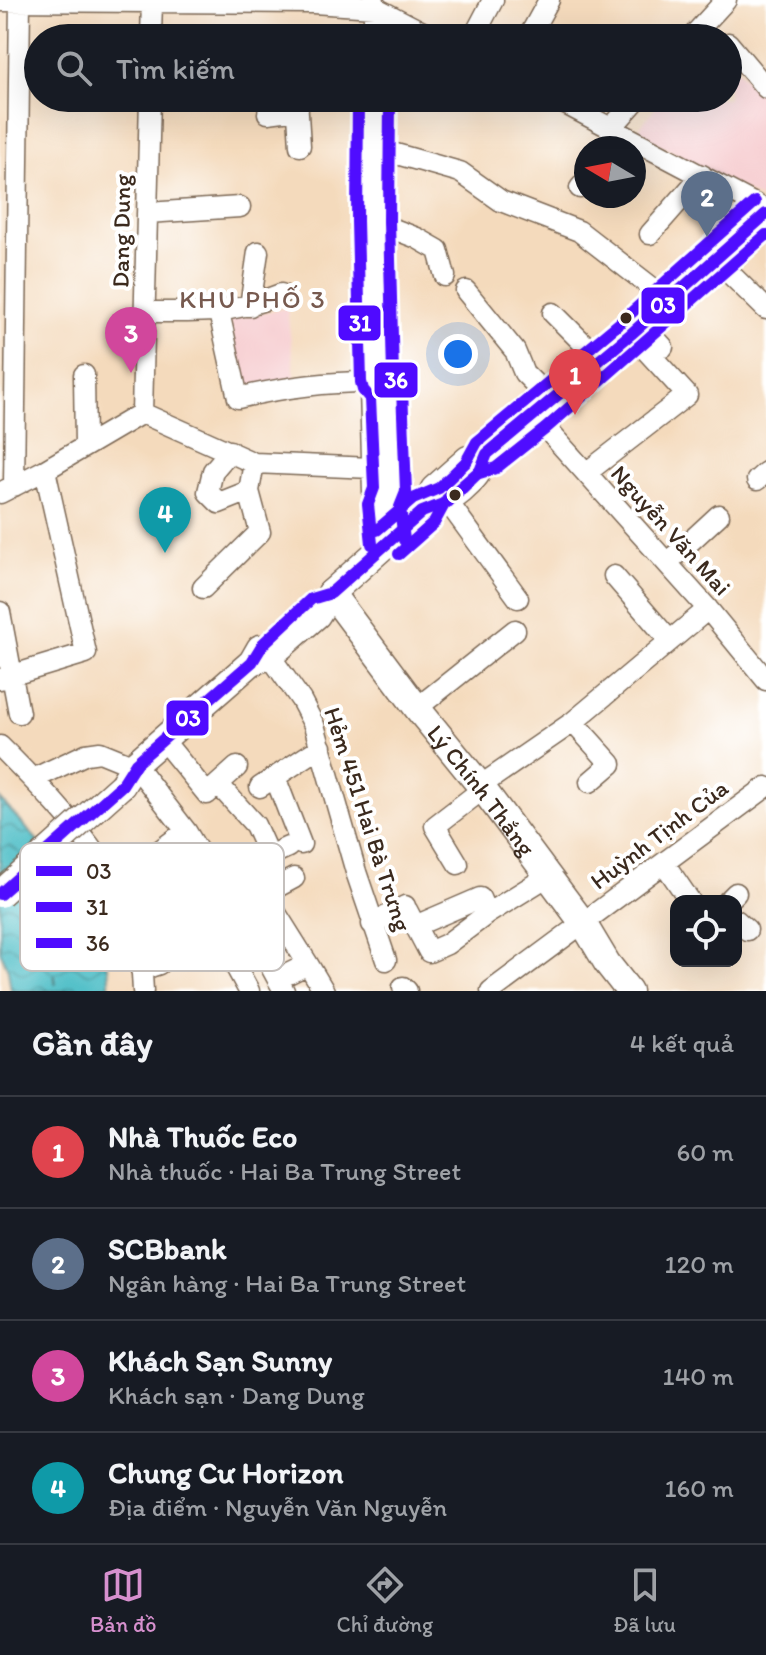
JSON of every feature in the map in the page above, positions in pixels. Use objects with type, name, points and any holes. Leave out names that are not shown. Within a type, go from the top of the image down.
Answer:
[{"type":"main road","points":[[422,512],[434,489],[468,459],[487,454],[543,409],[716,260],[766,212]]},
{"type":"main road","points":[[35,843],[317,615],[331,593],[422,512],[448,502],[480,471],[487,454]]},
{"type":"main road","name":"Lý Chính Thắng","points":[[331,593],[548,876],[629,991]]},
{"type":"main road","points":[[52,843],[128,768]]},
{"type":"main road","points":[[0,871],[20,855]]},
{"type":"main road","points":[[0,894],[20,874]]},
{"type":"street","points":[[480,24],[493,0]]},
{"type":"street","points":[[536,24],[549,0]]},
{"type":"street","points":[[703,24],[726,0]]},
{"type":"street","points":[[372,468],[254,463],[142,413],[7,490],[13,1],[313,1],[374,4],[409,24]]},
{"type":"street","points":[[151,24],[152,1]]},
{"type":"street","points":[[707,20],[711,24]]},
{"type":"street","points":[[742,60],[766,88]]},
{"type":"street","name":"Dang Dung","points":[[142,413],[150,112]]},
{"type":"street","points":[[298,112],[300,146]]},
{"type":"street","points":[[374,112],[377,382],[370,390],[373,493],[384,504]]},
{"type":"street","points":[[577,112],[616,136],[630,112]]},
{"type":"street","points":[[375,148],[460,172],[501,201],[579,231],[668,300]]},
{"type":"street","points":[[646,150],[702,175],[766,212]]},
{"type":"street","points":[[650,234],[702,175]]},
{"type":"street","points":[[147,213],[240,207]]},
{"type":"street","points":[[373,221],[417,238],[438,250],[445,276]]},
{"type":"street","points":[[250,306],[258,252]]},
{"type":"street","points":[[716,260],[766,309]]},
{"type":"street","name":"Nguyễn Văn Mai","points":[[466,291],[515,351],[543,409],[586,473],[708,609],[766,680]]},
{"type":"street","points":[[146,312],[219,312],[250,306],[281,294]]},
{"type":"street","points":[[219,312],[238,398],[273,389],[338,381],[377,382],[386,391],[390,491],[384,504],[388,542]]},
{"type":"street","points":[[553,313],[600,360]]},
{"type":"street","points":[[636,329],[663,347]]},
{"type":"street","points":[[586,473],[687,395],[636,329]]},
{"type":"street","points":[[84,375],[85,446]]},
{"type":"street","points":[[230,451],[213,471],[208,492],[219,503],[249,491]]},
{"type":"street","points":[[203,588],[260,532],[249,491],[254,463]]},
{"type":"street","points":[[6,677],[86,653],[45,470]]},
{"type":"street","points":[[448,502],[518,598]]},
{"type":"street","points":[[667,563],[719,515]]},
{"type":"street","points":[[614,576],[670,641]]},
{"type":"street","points":[[458,864],[435,826],[573,722],[708,609]]},
{"type":"street","points":[[0,612],[6,677],[19,713]]},
{"type":"street","points":[[417,708],[515,630]]},
{"type":"street","name":"Hẻm 451 Hai Bà Trưng","points":[[261,659],[301,700],[314,725],[372,924],[386,960]]},
{"type":"street","points":[[573,722],[611,764],[590,782]]},
{"type":"street","points":[[163,740],[207,794],[237,767]]},
{"type":"street","points":[[0,746],[36,782],[87,843]]},
{"type":"street","points":[[255,798],[321,747]]},
{"type":"street","points":[[36,782],[104,762],[128,768],[194,843]]},
{"type":"street","points":[[218,784],[255,798],[283,843]]},
{"type":"street","name":"Huỳnh Tịnh Của","points":[[497,989],[766,787]]},
{"type":"street","points":[[255,798],[255,825],[279,843]]},
{"type":"street","points":[[170,843],[186,831]]},
{"type":"street","points":[[664,863],[686,895]]},
{"type":"street","points":[[409,914],[429,952],[447,944],[487,914],[548,876]]},
{"type":"street","points":[[284,883],[294,878]]},
{"type":"street","points":[[372,924],[480,898],[487,914]]},
{"type":"street","points":[[284,924],[324,991]]},
{"type":"street","points":[[276,986],[308,964]]},
{"type":"street","points":[[238,971],[249,991]]},
{"type":"shaded area","points":[[742,74],[766,101],[766,194],[760,199],[636,132],[652,112],[742,112]]},
{"type":"shaded area","points":[[287,308],[296,385],[241,391],[230,319]]},
{"type":"water","points":[[0,799],[39,843],[20,843],[20,971],[108,971],[109,991],[11,991],[8,970],[0,951]]},
{"type":"ferry route","points":[[54,971],[56,991]]},
{"type":"transit line","name":"31","points":[[358,112],[361,382],[370,398],[374,488],[368,504],[372,544]]},
{"type":"transit line","name":"36","points":[[390,112],[393,375],[402,389],[406,492],[400,507],[404,540]]},
{"type":"transit line","name":"36","points":[[377,530],[413,499],[439,488],[466,462],[477,442],[621,322],[755,202]]},
{"type":"transit line","name":"03","points":[[57,843],[122,785],[136,763],[252,662],[263,644],[311,599],[331,593],[422,512],[448,502],[480,471],[487,454],[631,334],[766,214]]},
{"type":"transit line","name":"31","points":[[399,554],[434,523],[447,499],[476,474],[496,468],[545,429],[766,235]]},
{"type":"transit line","name":"03","points":[[0,894],[20,876]]},
{"type":"place","name":"SCBbank","points":[[707,237]]},
{"type":"place","name":"Khách Sạn Sunny","points":[[131,373]]},
{"type":"place","name":"Nhà Thuốc Eco","points":[[575,415]]},
{"type":"place","name":"Chung Cư Horizon","points":[[165,553]]},
{"type":"district","name":"KHU PHỐ 3","points":[[253,299]]}]
